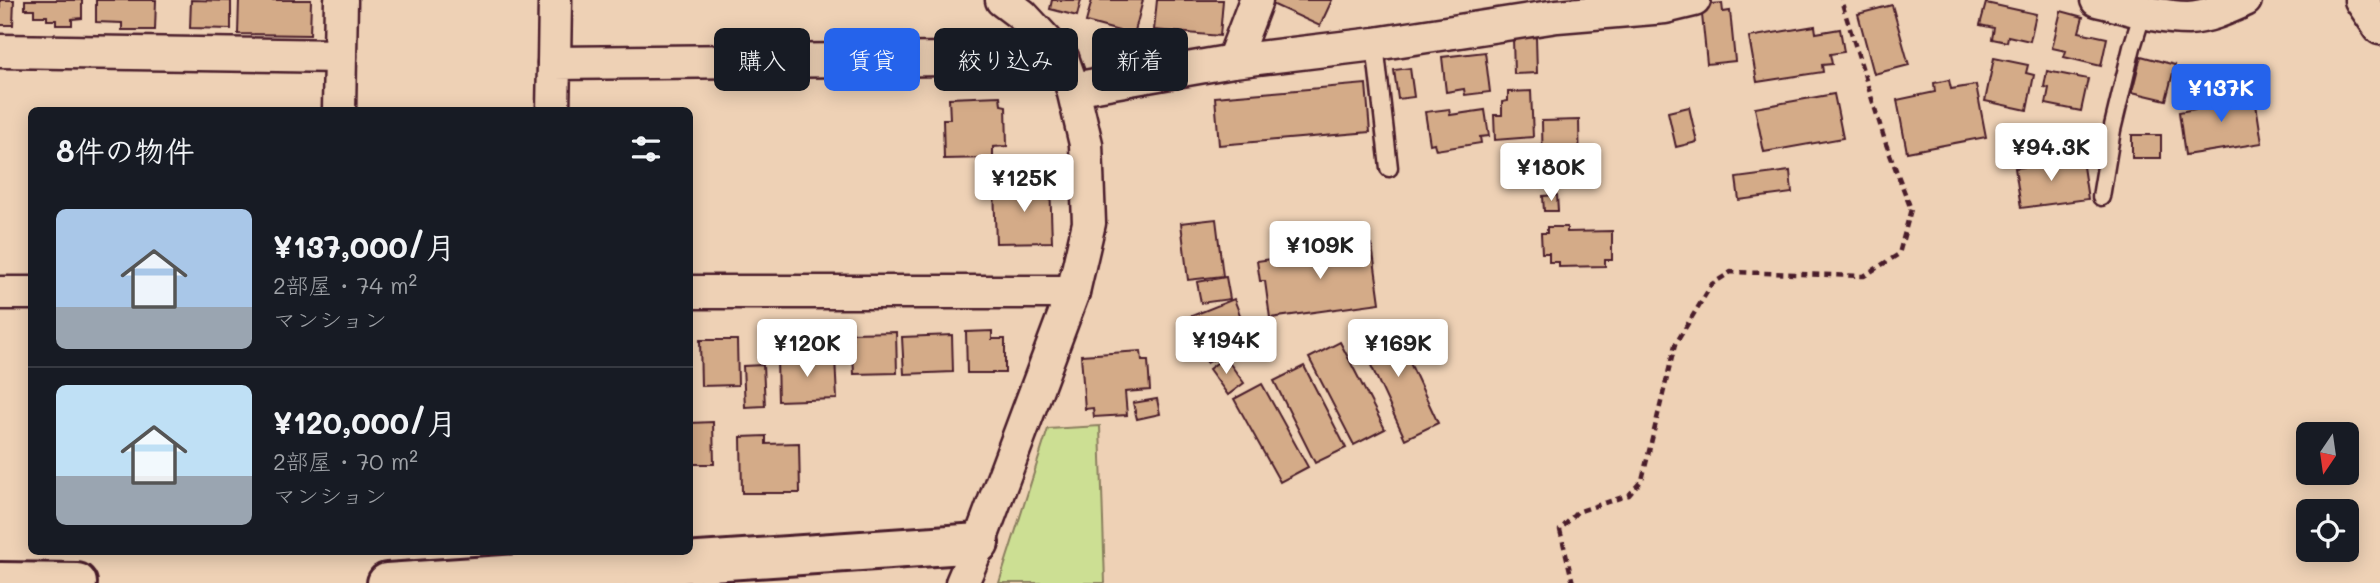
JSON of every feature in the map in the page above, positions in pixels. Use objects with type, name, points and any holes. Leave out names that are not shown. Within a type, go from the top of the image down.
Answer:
[{"type":"street","points":[[339,107],[341,0]]},
{"type":"street","points":[[553,107],[555,0]]},
{"type":"street","points":[[1003,0],[1034,28]]},
{"type":"street","points":[[1233,61],[1256,0]]},
{"type":"street","points":[[1078,88],[1233,61],[1375,44],[1557,16],[1665,7],[1694,0]]},
{"type":"street","points":[[2097,0],[2147,5],[2189,18],[2221,11],[2245,0]]},
{"type":"street","points":[[2361,0],[2380,27]]},
{"type":"street","points":[[0,51],[340,56]]},
{"type":"street","points":[[554,63],[934,59]]},
{"type":"street","points":[[962,583],[1073,292],[1089,223],[1086,144],[1073,91]]},
{"type":"street","points":[[693,292],[1073,292]]},
{"type":"street","points":[[0,293],[28,293]]},
{"type":"street","points":[[693,555],[979,543]]},
{"type":"street","points":[[387,583],[566,560],[687,555]]},
{"type":"street","points":[[0,582],[77,583]]},
{"type":"lane","points":[[2101,197],[2112,130],[2132,47],[2147,5]]},
{"type":"lane","points":[[1375,44],[1389,168]]},
{"type":"path","points":[[1573,583],[1560,530],[1577,512],[1629,495],[1642,480],[1675,345],[1712,284],[1731,272],[1864,276],[1899,254],[1911,209],[1886,144],[1842,0]]},
{"type":"green space","points":[[1100,426],[1105,583],[999,583],[1048,429]]},
{"type":"building","points":[[0,0],[14,0],[13,25],[0,25]]},
{"type":"building","points":[[25,0],[82,0],[82,18],[72,19],[72,25],[56,25],[56,20],[47,20],[47,16],[34,16],[34,9],[25,9]]},
{"type":"building","points":[[96,0],[156,0],[155,30],[122,30],[122,23],[96,22]]},
{"type":"building","points":[[191,0],[231,1],[231,29],[190,28]]},
{"type":"building","points":[[239,0],[311,0],[310,35],[238,34]]},
{"type":"building","points":[[1052,0],[1081,0],[1077,16],[1050,9]]},
{"type":"building","points":[[1092,0],[1143,0],[1136,28],[1108,28],[1086,22]]},
{"type":"building","points":[[1157,0],[1223,0],[1220,36],[1188,33],[1188,28],[1154,28]]},
{"type":"building","points":[[1274,0],[1332,0],[1320,26],[1272,4]]},
{"type":"building","points":[[1722,3],[1723,12],[1730,11],[1735,61],[1707,64],[1701,5]]},
{"type":"building","points":[[1986,3],[2036,14],[2030,41],[2008,36],[2007,42],[1992,39],[1994,28],[1980,25]]},
{"type":"building","points":[[1892,5],[1909,65],[1874,74],[1858,14]]},
{"type":"building","points":[[2061,11],[2083,17],[2079,32],[2107,38],[2101,66],[2064,57],[2066,51],[2052,48]]},
{"type":"building","points":[[1815,26],[1816,33],[1840,29],[1844,52],[1830,54],[1832,64],[1822,65],[1823,72],[1757,82],[1749,37]]},
{"type":"building","points":[[1536,37],[1537,73],[1514,74],[1513,38]]},
{"type":"building","points":[[1485,52],[1490,92],[1465,95],[1464,89],[1446,92],[1442,57]]},
{"type":"building","points":[[2141,56],[2175,65],[2166,100],[2132,92]]},
{"type":"building","points":[[1994,58],[2028,65],[2026,73],[2034,75],[2027,110],[1985,101]]},
{"type":"building","points":[[1410,68],[1414,97],[1398,99],[1394,70]]},
{"type":"building","points":[[2047,71],[2088,79],[2081,111],[2046,104],[2049,88],[2044,87]]},
{"type":"building","points":[[1949,80],[1951,89],[1976,85],[1986,137],[1907,152],[1897,100],[1935,92],[1934,83]]},
{"type":"building","points":[[1366,84],[1370,132],[1219,145],[1215,97]]},
{"type":"building","points":[[1531,91],[1533,137],[1495,140],[1494,115],[1502,115],[1502,102],[1508,101],[1508,92]]},
{"type":"building","points":[[2254,91],[2262,143],[2185,155],[2179,112],[2195,109],[2194,100]]},
{"type":"building","points":[[1834,94],[1843,138],[1764,152],[1755,108]]},
{"type":"building","points":[[1000,96],[1001,105],[1006,106],[1007,146],[993,147],[993,158],[944,159],[943,119],[950,119],[949,98]]},
{"type":"building","points":[[1689,107],[1697,142],[1676,147],[1668,112]]},
{"type":"building","points":[[1449,109],[1450,115],[1485,110],[1489,136],[1480,137],[1481,143],[1436,150],[1434,143],[1430,144],[1425,112]]},
{"type":"building","points":[[1579,120],[1580,177],[1543,178],[1542,121]]},
{"type":"building","points":[[2132,135],[2161,135],[2161,158],[2132,158]]},
{"type":"building","points":[[2051,155],[2052,165],[2082,160],[2088,199],[2021,208],[2015,168],[2033,166],[2031,158]]},
{"type":"building","points":[[1790,171],[1792,193],[1739,200],[1736,178]]},
{"type":"building","points":[[1050,181],[1052,242],[996,243],[994,189],[1029,188],[1028,182]]},
{"type":"building","points":[[1557,195],[1558,211],[1544,211],[1543,196]]},
{"type":"building","points":[[1216,219],[1223,276],[1188,280],[1181,223]]},
{"type":"building","points":[[1547,227],[1567,227],[1567,232],[1612,231],[1612,260],[1605,260],[1605,266],[1559,267],[1559,262],[1549,262],[1549,253],[1542,253],[1541,233],[1547,233]]},
{"type":"building","points":[[1372,245],[1380,303],[1270,318],[1265,281],[1260,281],[1257,261]]},
{"type":"building","points":[[1226,277],[1230,299],[1201,303],[1197,282]]},
{"type":"building","points":[[1234,299],[1245,328],[1190,349],[1179,321]]},
{"type":"building","points":[[1390,320],[1438,423],[1405,439],[1357,335]]},
{"type":"building","points":[[992,331],[992,339],[1005,339],[1005,373],[967,373],[966,332]]},
{"type":"building","points":[[896,332],[897,373],[854,374],[852,333]]},
{"type":"building","points":[[952,335],[953,372],[904,374],[902,337]]},
{"type":"building","points":[[700,340],[737,340],[738,385],[701,386]]},
{"type":"building","points":[[1340,342],[1385,429],[1354,445],[1309,358]]},
{"type":"building","points":[[1214,347],[1219,357],[1207,363],[1202,352]]},
{"type":"building","points":[[1141,351],[1142,361],[1148,361],[1150,390],[1125,392],[1127,415],[1094,417],[1093,408],[1085,409],[1081,355]]},
{"type":"building","points":[[835,357],[837,399],[778,401],[777,359]]},
{"type":"building","points":[[1225,357],[1244,383],[1228,395],[1209,369]]},
{"type":"building","points":[[763,365],[765,406],[745,407],[743,366]]},
{"type":"building","points":[[1304,366],[1346,448],[1315,463],[1274,381]]},
{"type":"building","points":[[1262,384],[1308,467],[1280,482],[1234,399]]},
{"type":"building","points":[[1157,399],[1160,414],[1137,419],[1133,403]]},
{"type":"building","points":[[713,422],[714,464],[693,464],[693,423]]},
{"type":"building","points":[[766,436],[766,444],[799,443],[800,493],[742,493],[741,437]]}]
